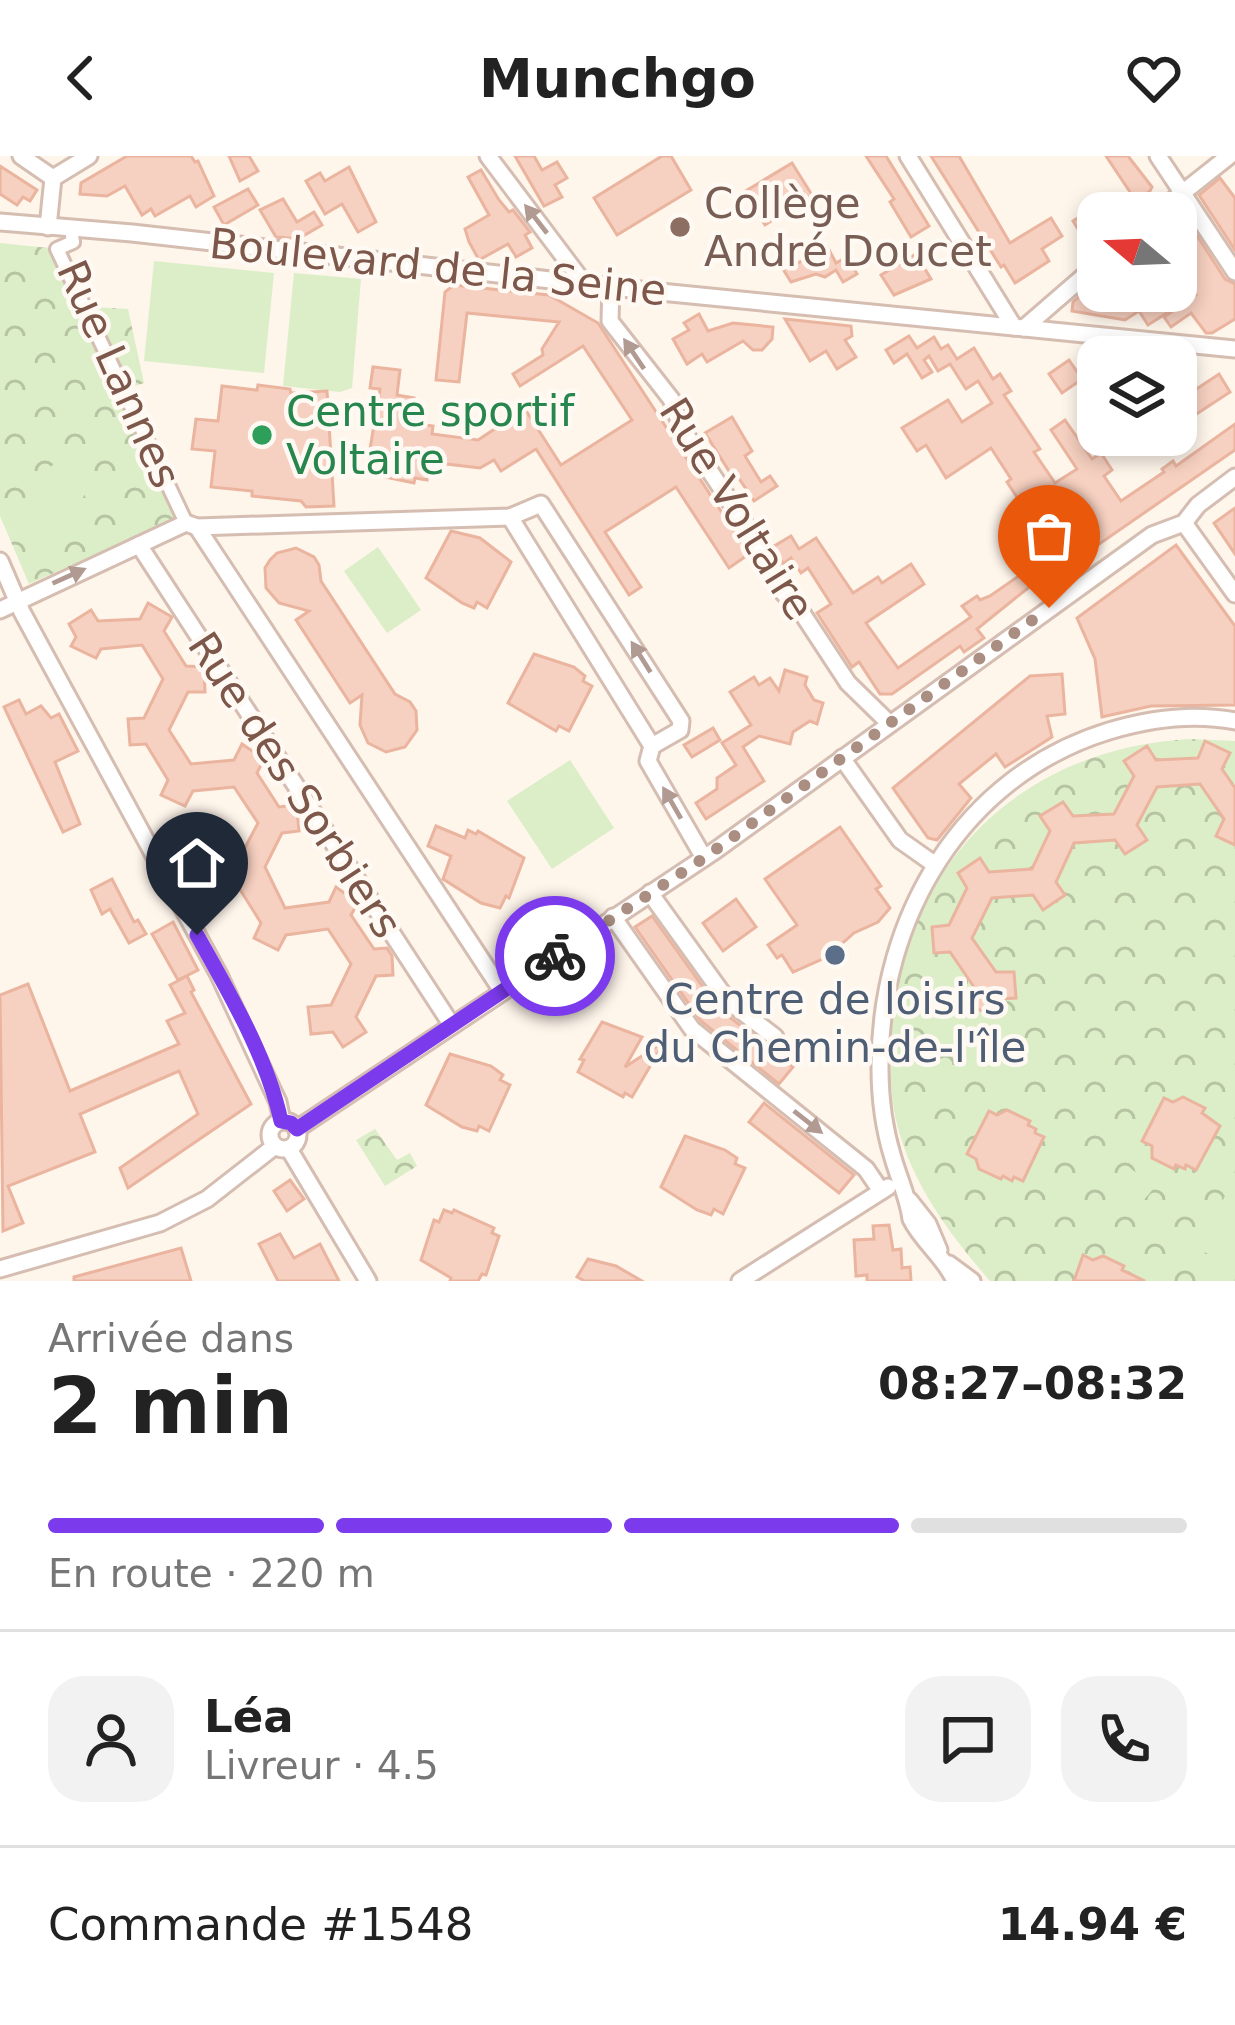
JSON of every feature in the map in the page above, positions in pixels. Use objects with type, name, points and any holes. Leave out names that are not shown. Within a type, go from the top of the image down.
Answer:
[{"type":"street","points":[[21,156],[53,178]]},
{"type":"street","points":[[53,178],[89,156]]},
{"type":"street","points":[[488,156],[583,282]]},
{"type":"street","points":[[908,156],[1019,327],[1077,281]]},
{"type":"street","points":[[1158,156],[1235,272]]},
{"type":"street","points":[[1182,191],[1229,156]]},
{"type":"street","points":[[48,227],[53,178]]},
{"type":"street","name":"Boulevard de la Seine","points":[[0,222],[1235,350]]},
{"type":"street","name":"Rue Lannes","points":[[71,229],[73,242],[56,249],[192,525]]},
{"type":"street","name":"Rue Voltaire","points":[[611,286],[610,321],[671,399],[682,429],[766,556],[778,587],[802,613],[848,682],[889,723]]},
{"type":"street","points":[[368,1281],[270,1135],[451,1024],[704,858],[1152,535],[1184,523],[1198,505],[1235,477]]},
{"type":"street","points":[[0,610],[192,525],[510,518],[534,504],[546,507],[682,725],[652,746],[648,761],[704,858]]},
{"type":"street","points":[[510,518],[652,746]]},
{"type":"street","points":[[1184,523],[1235,593]]},
{"type":"street","name":"Rue des Sorbiers","points":[[192,525],[502,991]]},
{"type":"street","name":"Rue des Sorbiers","points":[[139,545],[451,1024]]},
{"type":"street","points":[[0,560],[17,602],[219,975],[297,1141],[160,1223],[0,1269]]},
{"type":"street","points":[[972,1281],[917,1232],[892,1156],[881,1101],[883,1015],[902,936],[934,864],[1003,785],[1081,741],[1141,722],[1235,721]]},
{"type":"street","points":[[842,758],[900,840],[934,864]]},
{"type":"street","points":[[650,893],[727,1000],[775,1037]]},
{"type":"street","points":[[613,917],[692,1029],[866,1169],[881,1191]]},
{"type":"street","points":[[866,1169],[892,1156]]},
{"type":"street","points":[[740,1281],[901,1181]]},
{"type":"street","points":[[944,1257],[956,1281]]},
{"type":"green space","points":[[0,243],[68,250],[93,307],[128,309],[144,383],[128,388],[187,514],[29,584],[0,516]]},
{"type":"green space","points":[[154,261],[274,273],[264,373],[144,361]]},
{"type":"green space","points":[[294,273],[361,279],[352,388],[340,392],[283,386]]},
{"type":"green space","points":[[61,454],[96,480],[46,546],[11,519]]},
{"type":"green space","points":[[378,547],[421,610],[387,633],[344,571]]},
{"type":"green space","points":[[1189,739],[1235,741],[1235,1281],[990,1281],[937,1212],[900,1135],[890,1062],[904,960],[924,907],[952,860],[987,821],[1029,788],[1077,763],[1131,747]]},
{"type":"green space","points":[[570,760],[614,828],[552,869],[507,801]]},
{"type":"green space","points":[[375,1129],[397,1160],[410,1153],[417,1166],[385,1186],[356,1140]]},
{"type":"green space","points":[[1129,1167],[1154,1188],[1131,1215],[1107,1194]]},
{"type":"green space","points":[[1225,1196],[1235,1200],[1235,1252],[1229,1264],[1198,1249]]},
{"type":"building","points":[[127,156],[191,156],[214,196],[196,207],[190,196],[155,216],[151,209],[142,215],[125,186],[107,196],[80,194],[81,183]]},
{"type":"building","points":[[229,156],[249,156],[258,171],[240,181]]},
{"type":"building","points":[[515,156],[534,156],[542,170],[557,162],[567,178],[555,185],[562,197],[544,206]]},
{"type":"building","points":[[662,156],[671,156],[691,190],[617,235],[594,198]]},
{"type":"building","points":[[866,156],[886,156],[929,226],[911,237]]},
{"type":"building","points":[[931,156],[959,156],[1010,243],[1051,218],[1062,236],[1042,249],[1049,261],[1015,283]]},
{"type":"building","points":[[1106,156],[1128,156],[1152,187],[1149,192],[1130,192]]},
{"type":"building","points":[[792,163],[812,195],[765,225],[744,192]]},
{"type":"building","points":[[0,166],[37,190],[30,201],[23,197],[17,205],[0,194]]},
{"type":"building","points":[[349,167],[376,222],[358,232],[342,204],[325,214],[306,181],[320,173],[325,181]]},
{"type":"building","points":[[481,170],[499,200],[530,232],[525,235],[532,248],[516,257],[508,244],[479,260],[469,242],[465,229],[489,215],[468,177]]},
{"type":"building","points":[[1220,178],[1235,198],[1235,250],[1199,195]]},
{"type":"building","points":[[248,189],[258,205],[224,225],[214,207]]},
{"type":"building","points":[[283,199],[297,222],[314,212],[322,225],[298,239],[276,237],[260,210]]},
{"type":"building","points":[[1197,236],[1225,279],[1235,284],[1235,319],[1206,333],[1191,313],[1171,327],[1164,317],[1171,312],[1197,312]]},
{"type":"building","points":[[827,246],[836,263],[847,257],[857,274],[843,282],[836,270],[825,277],[816,274],[791,282],[781,266],[795,258],[798,263]]},
{"type":"building","points":[[916,254],[931,279],[894,295],[881,275]]},
{"type":"building","points":[[454,285],[549,295],[598,323],[749,554],[729,568],[676,487],[605,532],[641,587],[629,595],[536,449],[501,471],[494,460],[480,468],[429,462],[427,480],[415,478],[414,483],[366,473],[380,389],[370,388],[373,367],[400,370],[397,395],[414,398],[411,423],[433,426],[432,434],[478,440],[525,409],[561,465],[632,420],[583,346],[520,386],[513,374],[543,355],[559,322],[467,313],[459,382],[436,380],[445,292]]},
{"type":"building","points":[[1078,312],[1137,312],[1125,320]]},
{"type":"building","points":[[1140,312],[1168,312],[1148,325]]},
{"type":"building","points":[[699,314],[708,331],[733,323],[773,327],[772,339],[762,350],[753,350],[743,341],[707,362],[702,354],[687,364],[673,339],[689,330],[684,323]]},
{"type":"building","points":[[785,319],[851,326],[852,336],[845,340],[856,357],[837,369],[826,351],[810,361]]},
{"type":"building","points":[[909,336],[917,348],[934,337],[941,349],[948,345],[957,359],[974,348],[993,379],[1000,374],[1011,391],[1004,395],[1040,449],[1034,452],[1055,483],[1077,469],[1051,430],[1065,420],[1077,437],[1077,456],[1103,456],[1112,470],[1104,476],[1121,501],[1173,461],[1176,466],[1197,456],[1197,451],[1235,424],[1235,450],[1053,576],[1028,588],[977,629],[984,638],[964,652],[960,646],[892,694],[880,694],[859,662],[852,667],[817,613],[831,604],[808,568],[801,573],[791,558],[783,564],[774,546],[791,536],[799,549],[816,538],[853,593],[878,577],[882,583],[911,564],[924,584],[866,623],[898,668],[971,617],[962,606],[977,596],[980,600],[990,596],[1033,566],[1026,556],[1054,537],[1029,501],[1022,505],[991,448],[946,478],[926,445],[917,451],[902,428],[948,400],[962,422],[992,403],[978,381],[966,389],[950,364],[938,371],[929,356],[924,360],[932,372],[922,378],[907,354],[894,363],[886,350]]},
{"type":"building","points":[[1069,360],[1077,372],[1077,382],[1062,393],[1049,374]]},
{"type":"building","points":[[1219,374],[1230,392],[1197,414],[1197,389]]},
{"type":"building","name":"Centre sportif Voltaire","points":[[258,385],[290,389],[291,393],[327,391],[334,506],[306,507],[301,501],[211,487],[215,451],[192,449],[196,419],[218,421],[222,386],[257,390]]},
{"type":"building","points":[[732,417],[752,451],[745,456],[761,482],[770,476],[777,486],[754,501],[705,433]]},
{"type":"building","points":[[1235,508],[1235,554],[1214,523]]},
{"type":"building","points":[[451,531],[480,538],[511,562],[487,608],[477,602],[474,608],[462,603],[426,578]]},
{"type":"building","points":[[1176,545],[1235,626],[1235,705],[1151,706],[1102,717],[1095,659],[1077,618]]},
{"type":"building","points":[[296,548],[314,557],[321,581],[395,694],[416,711],[417,730],[405,747],[386,752],[368,743],[360,725],[362,695],[350,703],[296,620],[309,611],[279,603],[266,588],[265,568],[270,560]]},
{"type":"building","points":[[148,603],[172,617],[164,631],[186,666],[204,667],[205,692],[188,692],[169,730],[191,764],[234,760],[242,744],[264,759],[257,773],[279,807],[294,805],[297,810],[299,831],[282,833],[265,867],[285,908],[329,902],[336,887],[358,903],[351,915],[374,949],[387,948],[392,956],[393,975],[376,976],[356,1017],[366,1032],[343,1047],[333,1032],[311,1034],[308,1007],[331,1005],[351,964],[328,929],[286,935],[278,950],[254,938],[261,923],[239,888],[222,889],[221,862],[238,861],[258,823],[234,787],[193,791],[185,806],[161,795],[168,780],[146,744],[130,745],[128,719],[144,718],[163,679],[142,645],[101,649],[96,658],[71,646],[76,637],[69,624],[91,610],[98,621],[140,619]]},
{"type":"building","points":[[534,654],[574,667],[592,686],[569,731],[559,726],[556,731],[508,703]]},
{"type":"building","points":[[785,670],[807,677],[805,685],[814,700],[823,703],[817,724],[810,721],[793,732],[790,744],[759,736],[743,747],[764,781],[706,819],[696,803],[717,789],[717,778],[736,765],[722,743],[751,725],[730,692],[754,677],[759,685],[770,678],[779,691]]},
{"type":"building","points":[[1062,674],[1065,714],[1047,716],[1052,737],[1005,767],[996,754],[959,784],[971,798],[937,840],[928,838],[893,788],[1030,676]]},
{"type":"building","points":[[19,700],[26,714],[41,706],[51,718],[59,714],[78,751],[55,762],[80,824],[63,832],[4,707]]},
{"type":"building","points":[[713,728],[720,740],[692,757],[684,745]]},
{"type":"building","points":[[1205,741],[1230,753],[1222,769],[1235,788],[1235,845],[1216,836],[1224,819],[1200,784],[1157,787],[1137,825],[1147,840],[1125,854],[1115,840],[1074,843],[1056,882],[1065,895],[1043,910],[1033,895],[992,898],[972,938],[996,972],[1014,972],[1016,998],[998,999],[990,1015],[966,1003],[974,987],[950,952],[934,953],[932,927],[949,925],[967,888],[958,873],[980,858],[989,872],[1032,869],[1050,831],[1040,816],[1063,802],[1073,816],[1114,814],[1134,776],[1124,761],[1147,746],[1156,760],[1198,758]]},
{"type":"building","points":[[436,826],[465,838],[468,830],[478,831],[524,858],[509,898],[500,908],[481,903],[443,879],[451,856],[428,846]]},
{"type":"building","points":[[840,827],[881,886],[876,889],[890,908],[878,922],[854,933],[827,957],[793,972],[768,945],[797,925],[765,879]]},
{"type":"building","points":[[112,879],[134,922],[138,920],[146,934],[129,943],[110,909],[102,914],[91,890]]},
{"type":"building","points":[[736,899],[756,927],[723,951],[703,923]]},
{"type":"building","points":[[652,916],[718,1008],[793,1067],[779,1084],[701,1021],[635,927]]},
{"type":"building","points":[[173,922],[198,970],[178,980],[152,934]]},
{"type":"building","points":[[187,976],[251,1104],[128,1188],[120,1168],[198,1114],[179,1071],[80,1114],[95,1152],[8,1186],[23,1223],[3,1231],[0,995],[28,984],[70,1091],[179,1044],[167,1021],[185,1013],[170,985]]},
{"type":"building","points":[[602,1022],[642,1037],[625,1067],[665,1041],[632,1097],[625,1093],[623,1097],[578,1072],[584,1060],[580,1059]]},
{"type":"building","points":[[450,1054],[491,1066],[510,1085],[489,1131],[462,1127],[426,1105]]},
{"type":"building","points":[[1183,1097],[1205,1108],[1202,1113],[1220,1126],[1196,1170],[1186,1165],[1174,1169],[1152,1158],[1152,1146],[1142,1141],[1164,1098],[1173,1102]]},
{"type":"building","points":[[764,1103],[854,1175],[839,1193],[749,1122]]},
{"type":"building","points":[[1007,1110],[1030,1121],[1035,1133],[1044,1137],[1023,1181],[1001,1179],[979,1169],[976,1159],[967,1154],[989,1111],[997,1115]]},
{"type":"building","points":[[685,1136],[725,1150],[737,1158],[735,1164],[745,1168],[723,1214],[697,1210],[661,1187]]},
{"type":"building","points":[[290,1180],[304,1199],[287,1211],[274,1191]]},
{"type":"building","points":[[444,1210],[494,1228],[492,1233],[499,1236],[486,1275],[478,1281],[450,1281],[421,1260],[434,1220],[439,1222]]},
{"type":"building","points":[[889,1225],[893,1250],[901,1249],[902,1268],[910,1267],[911,1281],[867,1281],[867,1275],[856,1276],[854,1240],[874,1239],[873,1226]]},
{"type":"building","points":[[280,1234],[294,1258],[320,1244],[339,1281],[278,1281],[259,1244]]},
{"type":"building","points":[[181,1248],[191,1281],[74,1281],[74,1277]]},
{"type":"building","points":[[1083,1255],[1093,1260],[1103,1256],[1145,1281],[1074,1281]]},
{"type":"building","points":[[588,1259],[616,1266],[642,1281],[585,1281],[577,1277]]},
{"type":"way so far","points":[[555,956],[704,858],[1049,608]]},
{"type":"place","name":"Collège André Doucet","points":[[680,227]]},
{"type":"place","name":"Centre sportif Voltaire","points":[[262,435]]},
{"type":"place","name":"Centre de loisirs du Chemin-de-l'île","points":[[835,955]]},
{"type":"route","points":[[197,935],[245,1028],[278,1102],[281,1121],[297,1129],[555,956]]}]
